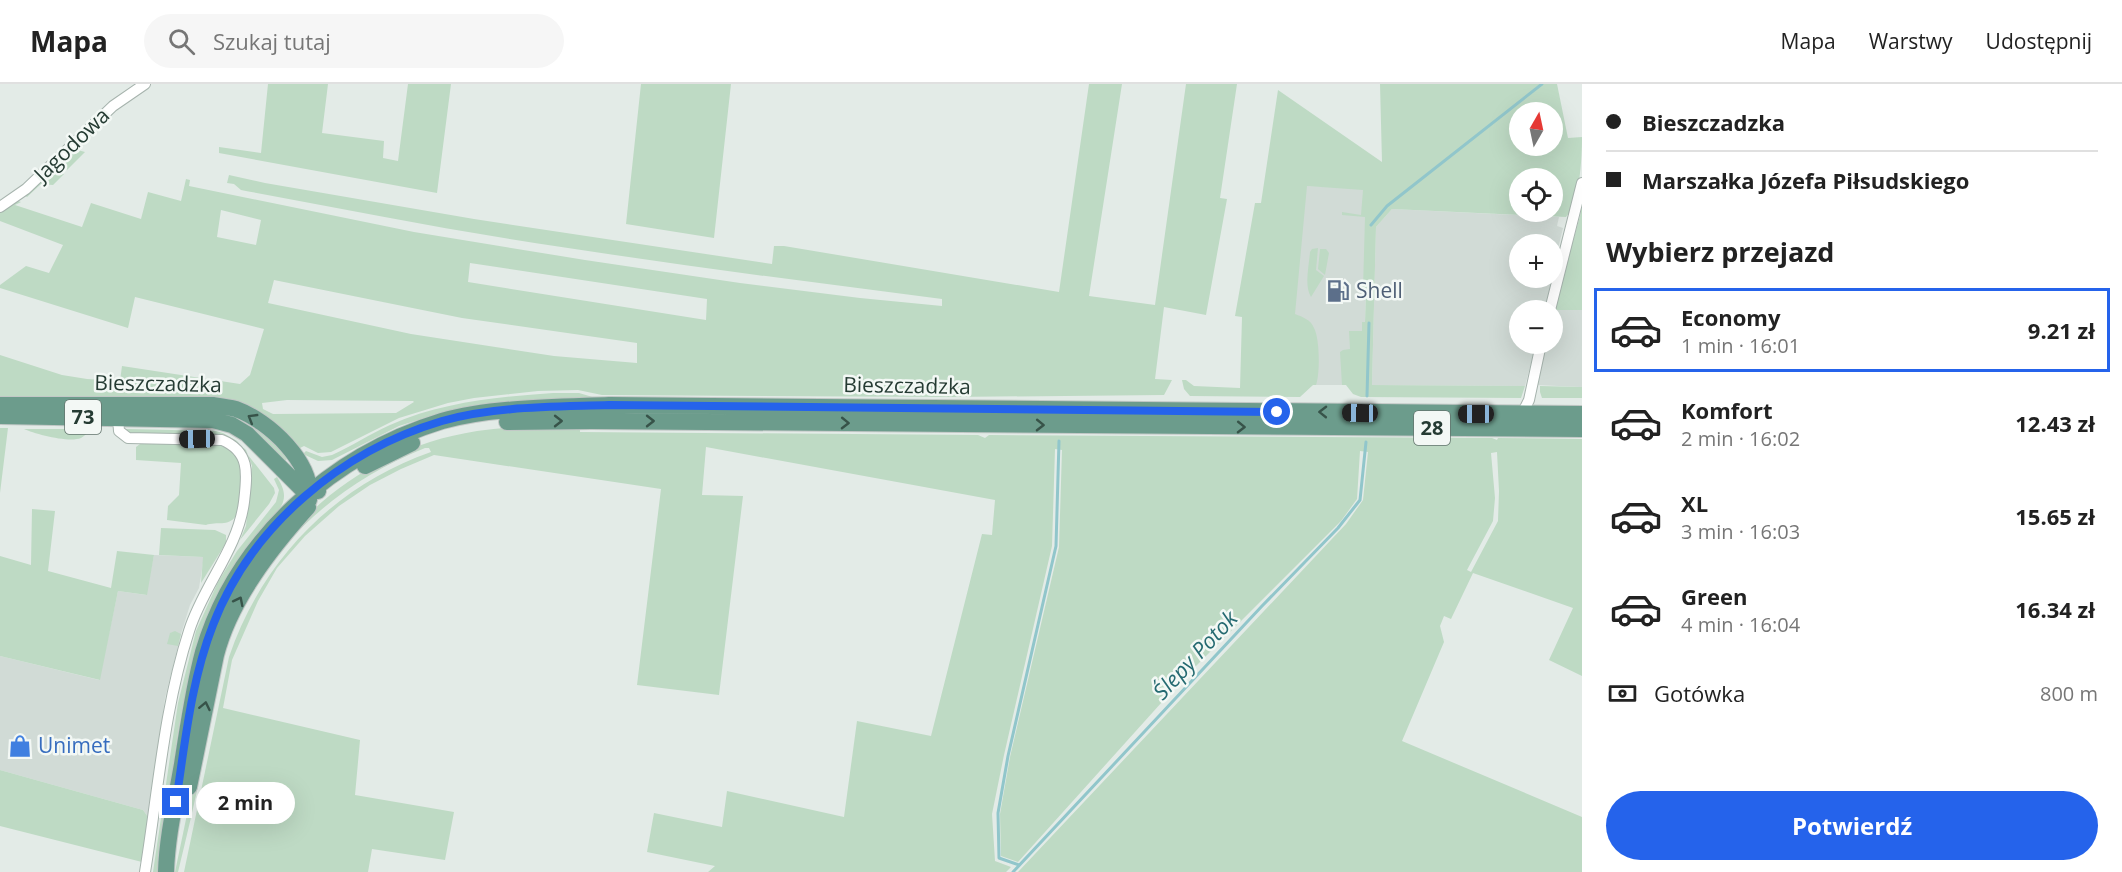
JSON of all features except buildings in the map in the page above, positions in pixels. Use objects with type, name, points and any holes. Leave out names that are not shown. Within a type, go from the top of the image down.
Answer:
[{"type":"main road","name":"Bieszczadzka","points":[[0,405],[202,405],[224,407],[245,413],[262,424],[296,456],[315,496]]},
{"type":"main road","name":"Bieszczadzka","points":[[315,496],[358,457],[386,443],[444,421],[505,411],[609,405],[1528,409],[1582,414]]},
{"type":"main road","name":"Bieszczadzka","points":[[0,416],[203,418],[224,422],[238,428],[254,440],[301,488],[315,496]]},
{"type":"main road","name":"Bieszczadzka","points":[[315,496],[405,446],[438,433],[476,424],[520,421],[1582,429]]},
{"type":"main road","points":[[296,456],[317,467],[337,465],[358,457]]},
{"type":"main road","points":[[282,469],[288,490],[287,505],[282,517]]},
{"type":"main road","name":"28","points":[[167,872],[193,697],[203,653],[225,596],[259,544],[282,517],[315,496]]},
{"type":"main road","name":"28","points":[[167,872],[191,780],[220,640],[244,591],[268,553],[315,496]]},
{"type":"street","name":"Jagodowa","points":[[0,207],[26,189],[113,106],[145,84]]},
{"type":"street","points":[[1553,300],[1582,183]]},
{"type":"street","points":[[1528,409],[1539,354]]},
{"type":"street","name":"Bieszczadzka","points":[[1496,428],[1518,420],[1528,409],[1536,422],[1557,429]]},
{"type":"street","points":[[118,418],[119,431],[126,438],[222,440],[230,443],[240,452],[246,468],[244,501],[238,530],[201,600],[181,656],[170,708],[145,872]]},
{"type":"shaded area","points":[[1304,186],[1369,187],[1363,385],[1313,385],[1292,319]]},
{"type":"shaded area","points":[[1392,209],[1509,215],[1509,222],[1558,222],[1557,226],[1563,228],[1562,234],[1509,234],[1509,288],[1551,288],[1548,300],[1509,300],[1509,354],[1533,354],[1525,386],[1372,385],[1376,227]]},
{"type":"shaded area","points":[[1563,310],[1582,310],[1582,387],[1536,385],[1543,354],[1563,354]]},
{"type":"shaded area","points":[[154,555],[204,557],[199,588],[190,605],[181,634],[165,698],[148,817],[143,810],[0,770],[0,656],[99,680],[118,591],[146,595]]},
{"type":"green space","points":[[268,84],[328,84],[322,133],[384,141],[383,158],[398,161],[408,84],[451,84],[437,193],[219,153],[219,147],[261,153]]},
{"type":"green space","points":[[641,84],[731,84],[714,238],[626,224]]},
{"type":"green space","points":[[1089,84],[1122,84],[1089,296],[1155,305],[1186,84],[1237,84],[1220,198],[1227,199],[1206,315],[1164,307],[1155,379],[1172,380],[1164,395],[951,397],[602,395],[578,390],[538,391],[448,403],[399,418],[331,452],[318,453],[304,446],[298,449],[264,417],[0,397],[0,355],[62,375],[87,379],[120,381],[122,366],[240,384],[250,375],[264,329],[135,297],[128,328],[0,288],[0,285],[26,266],[49,273],[63,245],[0,221],[0,211],[15,200],[21,202],[15,205],[82,227],[91,203],[141,219],[148,192],[181,201],[186,179],[190,180],[189,186],[414,232],[740,283],[942,306],[942,299],[661,262],[486,235],[241,190],[234,184],[227,183],[229,175],[474,219],[772,264],[774,246],[784,246],[1059,292]],"holes":[[[221,210],[261,220],[256,245],[217,237]],[[470,263],[707,299],[706,320],[468,282]],[[274,280],[462,318],[637,343],[637,363],[554,356],[411,334],[268,303]],[[287,400],[414,402],[396,413],[273,414],[263,409],[262,403]]]},
{"type":"green space","points":[[1380,84],[1557,84],[1561,102],[1509,102],[1509,156],[1563,156],[1563,113],[1568,138],[1582,137],[1581,168],[1577,191],[1571,210],[1566,217],[1563,217],[1563,168],[1509,168],[1509,214],[1392,209],[1376,227],[1372,385],[1525,386],[1521,398],[1361,397],[1353,394],[1346,385],[1342,385],[1340,352],[1350,349],[1349,331],[1362,331],[1362,322],[1365,322],[1366,289],[1363,289],[1365,217],[1342,215],[1342,212],[1361,215],[1363,190],[1307,186],[1295,314],[1309,321],[1316,333],[1319,356],[1316,385],[1300,397],[1190,396],[1184,389],[1182,380],[1194,386],[1240,388],[1242,317],[1235,316],[1255,203],[1261,203],[1278,90],[1382,162]]},
{"type":"green space","points":[[74,149],[85,152],[67,170],[59,165]]},
{"type":"green space","points":[[52,170],[64,174],[53,185],[41,184],[27,197],[24,195]]},
{"type":"green space","points":[[1582,204],[1582,310],[1563,310],[1563,300],[1557,300],[1560,288],[1563,288],[1563,277]]},
{"type":"green space","points":[[1318,248],[1316,270],[1324,276],[1311,297],[1307,282],[1310,252]]},
{"type":"green space","points":[[1320,249],[1326,249],[1329,253],[1325,275],[1318,269]]},
{"type":"green space","points":[[1540,386],[1582,387],[1582,398],[1542,398]]},
{"type":"green space","points":[[579,393],[596,398],[475,405],[399,426],[332,460],[318,461],[303,454],[306,451],[322,457],[332,455],[390,425],[450,406],[491,399]]},
{"type":"green space","points":[[232,415],[262,432],[289,457],[283,463]]},
{"type":"green space","points":[[541,427],[978,430],[978,432],[580,429],[580,432],[978,435],[985,438],[989,435],[1582,439],[1582,676],[1549,660],[1573,608],[1473,573],[1451,619],[1444,616],[1440,626],[1444,642],[1402,741],[1582,817],[1582,872],[1018,872],[1346,524],[1363,500],[1368,452],[1360,451],[1357,499],[1341,521],[1180,682],[1018,862],[1001,856],[1000,814],[1010,757],[1059,547],[1062,450],[1055,449],[1052,546],[992,814],[995,861],[1011,867],[1006,872],[708,872],[715,866],[647,852],[654,813],[722,827],[727,791],[844,817],[857,721],[931,736],[982,534],[992,535],[995,500],[706,447],[702,495],[743,496],[719,695],[637,685],[661,489],[434,455],[370,485],[339,506],[305,536],[277,568],[258,601],[232,660],[223,708],[360,740],[355,795],[454,812],[445,860],[372,849],[368,872],[184,872],[229,657],[243,622],[261,589],[282,558],[333,506],[363,485],[431,452],[429,448],[425,448],[390,464],[327,505],[275,558],[254,588],[236,622],[223,658],[194,803],[178,872],[175,872],[220,656],[238,613],[260,574],[286,538],[317,507],[351,480],[389,458],[431,442],[477,431]],"holes":[[[1497,452],[1498,521],[1471,572],[1467,570],[1493,521],[1495,498],[1491,453]]]},
{"type":"green space","points":[[0,428],[8,428],[0,493]]},
{"type":"green space","points":[[24,429],[92,429],[81,438],[61,439]]},
{"type":"green space","points":[[126,429],[216,431],[223,433],[240,444],[222,434],[134,434],[129,433]]},
{"type":"green space","points":[[212,443],[235,454],[240,466],[241,481],[236,516],[226,523],[206,525],[167,520],[168,506],[179,495],[181,463],[136,460],[136,447],[140,444]]},
{"type":"green space","points":[[248,455],[274,488],[275,493],[240,540],[246,526],[252,466]]},
{"type":"green space","points":[[277,477],[284,492],[281,507],[251,541],[234,565],[216,599],[200,640],[190,672],[177,738],[159,872],[153,872],[178,703],[196,631],[218,582],[237,551],[276,502],[279,490],[274,479]]},
{"type":"green space","points":[[32,509],[55,511],[48,571],[111,588],[117,551],[154,555],[147,595],[118,591],[100,680],[0,656],[0,556],[31,565]]},
{"type":"green space","points":[[161,528],[215,530],[226,535],[226,543],[201,583],[203,557],[159,555]]},
{"type":"green space","points":[[175,631],[181,634],[178,646],[167,644],[170,633]]},
{"type":"green space","points":[[0,770],[143,810],[148,817],[142,862],[0,826]]},
{"type":"waterway","points":[[1371,225],[1387,206],[1542,84]]},
{"type":"waterway","points":[[1367,396],[1369,323]]},
{"type":"waterway","points":[[1019,865],[999,858],[998,813],[1008,756],[1056,546],[1059,441]]},
{"type":"waterway","name":"Ślepy Potok","points":[[1013,872],[1338,528],[1360,500],[1366,442]]},
{"type":"place","name":"Shell","points":[[1338,291]]},
{"type":"place","name":"Unimet","points":[[20,746]]},
{"type":"route","points":[[176,802],[193,697],[203,653],[225,596],[259,544],[282,517],[332,474],[358,457],[427,426],[505,411],[609,405],[1277,412]]}]
